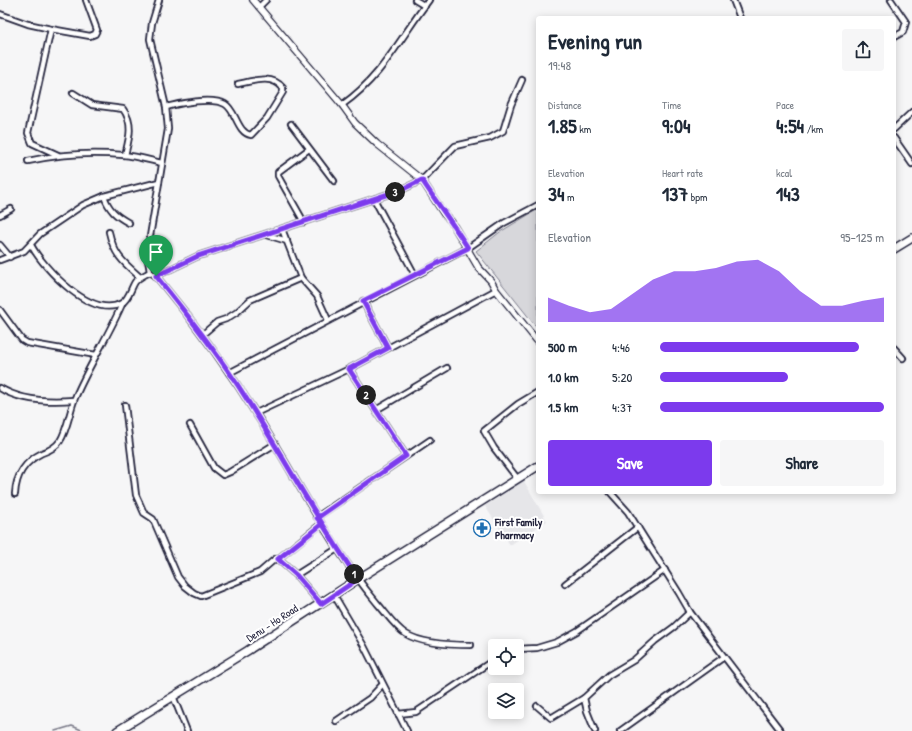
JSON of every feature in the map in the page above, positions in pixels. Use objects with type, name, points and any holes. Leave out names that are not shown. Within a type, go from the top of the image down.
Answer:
[{"type":"main road","points":[[896,248],[912,238]]},
{"type":"main road","name":"Denu - Ho Road","points":[[117,731],[247,652],[358,579],[536,467]]},
{"type":"street","points":[[0,14],[28,24],[90,36],[95,34],[97,30],[86,0]]},
{"type":"street","points":[[159,0],[152,23],[150,39],[166,107],[168,130],[147,254],[150,272],[156,276],[203,334],[256,413],[317,518],[337,549],[358,579],[389,617],[406,634],[439,643],[471,645]]},
{"type":"street","points":[[252,0],[342,105],[355,123],[377,144],[422,180],[444,214],[451,221],[478,267],[491,281],[496,290],[536,340]]},
{"type":"street","points":[[259,7],[266,0]]},
{"type":"street","points":[[415,0],[425,6]]},
{"type":"street","points":[[342,105],[356,95],[381,70],[429,0]]},
{"type":"street","points":[[733,0],[739,16]]},
{"type":"street","points":[[891,0],[906,22],[903,32],[896,36]]},
{"type":"street","points":[[51,29],[28,137],[32,143],[58,155]]},
{"type":"street","points":[[166,107],[180,103],[204,101],[224,103],[230,108],[245,132],[251,135],[267,118],[283,92],[283,88],[273,80],[257,80],[238,84]]},
{"type":"street","points":[[156,276],[198,256],[267,235],[401,190],[422,180],[455,146],[490,138],[503,130],[511,105],[522,80]]},
{"type":"street","points":[[73,93],[92,105],[122,109],[126,114],[130,127],[125,155]]},
{"type":"street","points":[[896,127],[912,112]]},
{"type":"street","points":[[291,124],[334,181]]},
{"type":"street","points":[[896,141],[912,164]]},
{"type":"street","points":[[304,222],[278,176],[278,172],[309,149]]},
{"type":"street","points":[[28,161],[58,155],[125,155],[162,162]]},
{"type":"street","points":[[0,260],[10,257],[31,245],[40,234],[84,205],[104,196],[159,182]]},
{"type":"street","points":[[104,196],[111,210],[117,217],[129,223]]},
{"type":"street","points":[[374,199],[414,274]]},
{"type":"street","points":[[229,372],[414,274],[468,248],[504,223],[536,206]]},
{"type":"street","points":[[0,215],[11,209]]},
{"type":"street","points":[[282,229],[301,278],[317,296],[328,320]]},
{"type":"street","points":[[110,232],[112,247],[116,254],[140,277]]},
{"type":"street","points":[[267,235],[287,241]]},
{"type":"street","points":[[0,245],[10,257]]},
{"type":"street","points":[[31,245],[58,280],[71,290],[95,304],[113,306],[123,302]]},
{"type":"street","points":[[15,494],[16,482],[23,468],[36,456],[59,442],[74,400],[96,355],[110,332],[123,302],[140,277],[150,272]]},
{"type":"street","points":[[203,334],[217,322],[226,319],[237,312],[250,300],[301,278]]},
{"type":"street","points":[[256,413],[349,369],[496,290]]},
{"type":"street","points":[[363,301],[388,348]]},
{"type":"street","points":[[0,310],[22,340],[27,343],[96,355]]},
{"type":"street","points":[[896,350],[904,358]]},
{"type":"street","points":[[376,410],[447,368]]},
{"type":"street","points":[[349,369],[406,456]]},
{"type":"street","points":[[0,388],[38,400],[52,402],[74,400]]},
{"type":"street","points":[[517,478],[494,448],[484,430],[518,404],[536,393]]},
{"type":"street","points":[[125,405],[136,495],[144,513],[153,519],[178,577],[194,594],[201,596],[260,572],[322,524]]},
{"type":"street","points":[[190,425],[214,468],[223,475],[275,444]]},
{"type":"street","points":[[317,518],[430,440]]},
{"type":"street","points":[[612,494],[628,512],[638,527],[690,612],[781,731]]},
{"type":"street","points":[[565,584],[638,527]]},
{"type":"street","points":[[296,575],[337,549]]},
{"type":"street","points":[[278,559],[296,575],[321,604]]},
{"type":"street","points":[[524,649],[537,648],[557,642],[577,631],[665,570]]},
{"type":"street","points":[[334,595],[364,646],[382,685],[407,731]]},
{"type":"street","points":[[537,706],[551,718],[584,698],[609,675],[634,660],[690,612]]},
{"type":"street","points":[[620,731],[724,657]]},
{"type":"street","points":[[398,714],[416,712],[488,664]]},
{"type":"street","points":[[336,721],[364,703],[382,685]]},
{"type":"street","points":[[173,696],[187,731]]},
{"type":"street","points":[[584,698],[587,711],[595,731]]},
{"type":"shaded area","points":[[536,210],[536,326],[476,251],[500,232]]},
{"type":"shaded area","points":[[524,481],[547,521],[510,545],[485,506]]},
{"type":"waterway","points":[[55,731],[72,726],[84,731]]},
{"type":"place","name":"First Family Pharmacy","points":[[482,528]]},
{"type":"route","points":[[156,276],[198,256],[267,235],[401,190],[422,180],[468,248],[363,301],[388,348],[349,369],[406,456],[317,518],[322,524],[278,559],[314,593],[321,604],[358,579],[337,549],[317,518],[275,444],[245,396],[203,334],[156,276]]}]
